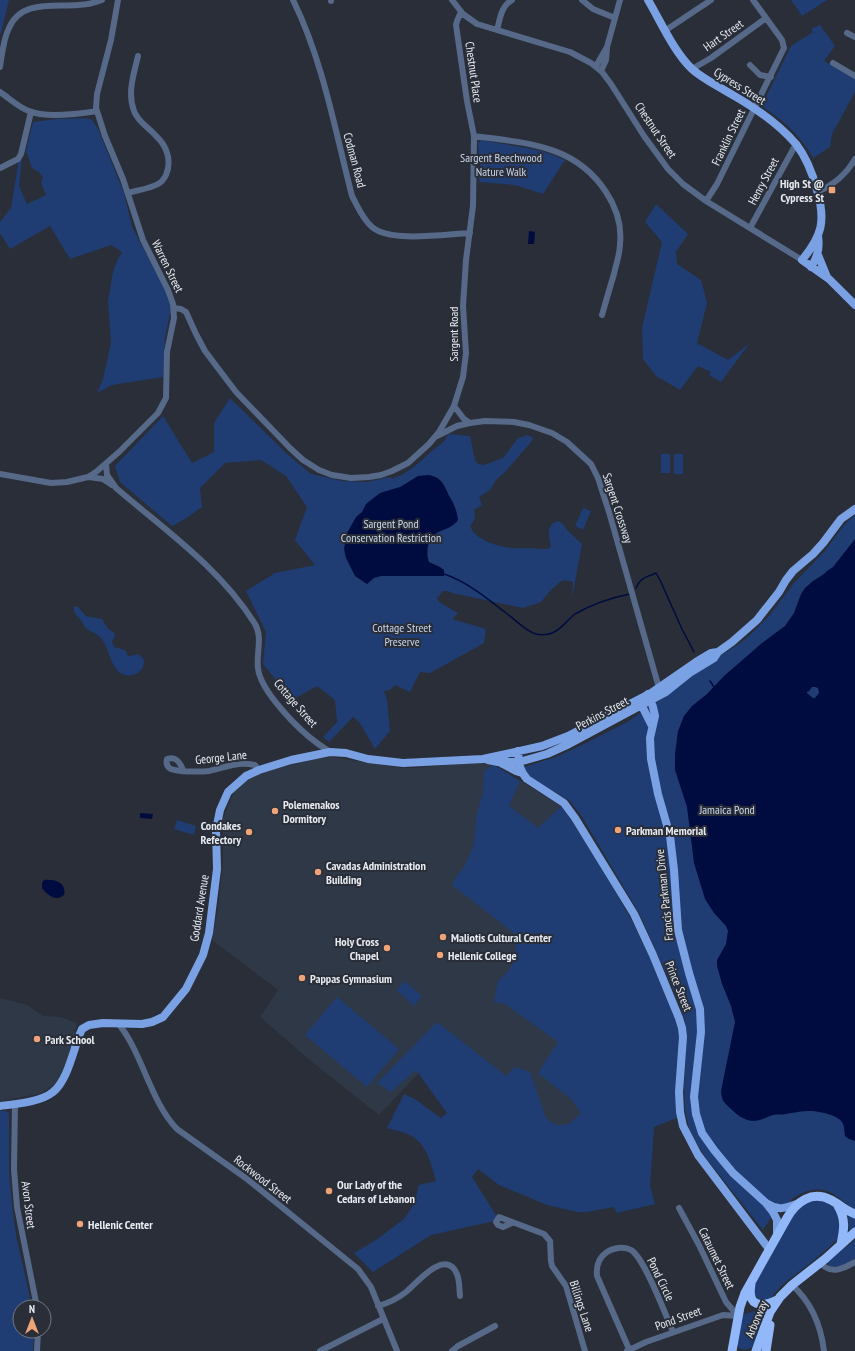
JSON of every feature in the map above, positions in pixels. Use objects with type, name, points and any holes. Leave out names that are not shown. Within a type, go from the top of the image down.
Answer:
[{"type":"highway","points":[[797,1204],[808,1197],[817,1196],[826,1198],[855,1214]]},
{"type":"highway","name":"Arborway","points":[[734,1351],[734,1337],[743,1297],[789,1213],[797,1204]]},
{"type":"highway","points":[[838,1204],[844,1221],[841,1244]]},
{"type":"highway","points":[[751,1280],[750,1293],[754,1302],[765,1305],[778,1300],[792,1285],[855,1232]]},
{"type":"highway","name":"Arborway","points":[[755,1351],[769,1313],[778,1300]]},
{"type":"highway","name":"Arborway","points":[[766,1351],[770,1325],[778,1300]]},
{"type":"main road","name":"Cypress Street","points":[[648,0],[683,58],[692,69],[755,108],[780,128],[796,144],[806,161],[818,192],[822,208],[822,220],[818,235]]},
{"type":"main road","points":[[811,267],[818,254],[818,235]]},
{"type":"main road","points":[[802,260],[818,235]]},
{"type":"main road","points":[[818,254],[827,278]]},
{"type":"main road","name":"Chestnut Street","points":[[802,260],[827,278],[855,305]]},
{"type":"main road","name":"Perkins Street","points":[[442,761],[483,759],[561,740],[640,702],[666,692],[691,672],[714,658],[718,652],[744,633],[757,620],[793,571],[823,544],[841,519],[855,509]]},
{"type":"main road","name":"Perkins Street","points":[[649,698],[659,688],[696,662],[718,652]]},
{"type":"main road","name":"Francis Parkman Drive","points":[[649,698],[655,716],[650,740],[651,763],[670,836],[678,930],[700,1009],[701,1032],[694,1097],[696,1114],[702,1133],[720,1159],[736,1176],[766,1203],[776,1217],[777,1234]]},
{"type":"main road","points":[[640,702],[652,726]]},
{"type":"main road","name":"Perkins Street","points":[[483,759],[498,762],[519,762],[539,757],[557,750],[640,702]]},
{"type":"main road","points":[[518,751],[520,769],[522,773]]},
{"type":"main road","name":"Cottage Street","points":[[330,752],[368,759],[403,763],[442,761]]},
{"type":"main road","name":"Goddard Avenue","points":[[0,1106],[39,1099],[54,1091],[63,1079],[82,1030],[89,1025],[103,1023],[142,1024],[163,1018],[186,989],[203,955],[208,932],[217,869],[216,830],[220,810],[225,797],[235,784],[246,776],[259,770],[291,760],[330,752]]},
{"type":"main road","name":"Prince Street","points":[[498,762],[516,772],[522,773],[527,779],[564,803],[575,818],[634,914],[670,994],[682,1028],[683,1037],[679,1092],[680,1112],[683,1126],[698,1155],[769,1249]]},
{"type":"main road","name":"Francis Parkman Drive","points":[[766,1203],[779,1209],[797,1204]]},
{"type":"street","points":[[0,67],[8,29],[15,18],[23,12],[37,6],[84,5],[102,0]]},
{"type":"street","name":"Warren Street","points":[[0,474],[51,483],[67,482],[88,477],[106,464],[158,413],[164,405],[166,396],[167,352],[173,324],[173,301],[143,240],[128,193],[97,111],[97,94],[111,40],[118,0]]},
{"type":"street","name":"Codman Road","points":[[294,0],[321,72],[352,196],[359,211],[366,221],[373,228],[382,233],[392,235],[403,236],[470,233]]},
{"type":"street","name":"Chestnut Street","points":[[452,0],[461,12],[477,24],[582,57],[598,69],[615,89],[644,136],[668,169],[683,184],[706,201],[802,260]]},
{"type":"street","points":[[497,30],[502,9],[512,0]]},
{"type":"street","points":[[582,0],[593,9],[615,18]]},
{"type":"street","points":[[598,69],[606,48],[620,0]]},
{"type":"street","points":[[666,30],[711,0]]},
{"type":"street","name":"Franklin Street","points":[[706,201],[717,184],[784,48],[782,40],[753,0]]},
{"type":"street","name":"Chestnut Place","points":[[461,12],[456,25],[474,136]]},
{"type":"street","name":"Hart Street","points":[[692,69],[711,58],[766,18]]},
{"type":"street","points":[[847,33],[855,37]]},
{"type":"street","points":[[128,193],[160,183],[166,175],[169,164],[165,146],[157,136],[140,121],[133,108],[131,87],[138,56]]},
{"type":"street","points":[[833,63],[855,76]]},
{"type":"street","points":[[750,65],[760,75],[770,77]]},
{"type":"street","points":[[0,92],[31,112],[46,115],[97,111]]},
{"type":"street","points":[[0,168],[18,159],[21,154],[31,112]]},
{"type":"street","points":[[474,136],[534,145],[556,151],[582,164],[601,184],[610,197],[615,208],[619,222],[620,238],[618,258],[602,315]]},
{"type":"street","name":"Sargent Road","points":[[174,308],[182,309],[186,312],[205,351],[236,392],[255,414],[303,460],[319,470],[332,475],[351,478],[383,475],[408,463],[436,436],[454,406],[463,377],[465,363],[464,306],[466,266],[473,206],[474,136]]},
{"type":"street","name":"Henry Street","points":[[750,228],[796,144]]},
{"type":"street","points":[[818,192],[838,181],[855,160]]},
{"type":"street","points":[[454,406],[464,419],[470,423]]},
{"type":"street","name":"Sargent Crossway","points":[[436,436],[457,426],[485,421],[529,425],[552,433],[567,442],[591,464],[598,478],[611,519],[659,688]]},
{"type":"street","name":"Cottage Street","points":[[106,464],[107,475],[116,488]]},
{"type":"street","name":"Cottage Street","points":[[88,477],[103,479],[116,488],[200,558],[254,622],[258,632],[258,670],[267,691],[300,728],[330,752]]},
{"type":"street","name":"George Lane","points":[[183,770],[207,771],[243,763],[255,765],[259,770]]},
{"type":"street","name":"Rockwood Street","points":[[118,1023],[126,1033],[158,1101],[171,1123],[184,1134],[247,1178],[358,1269],[371,1287],[397,1351]]},
{"type":"street","name":"Avon Street","points":[[15,1104],[14,1169],[17,1207],[35,1299]]},
{"type":"street","name":"Cataumet Street","points":[[679,1208],[699,1245],[726,1302],[738,1316]]},
{"type":"street","name":"Billings Lane","points":[[512,1223],[544,1234],[550,1241],[552,1266],[566,1286],[585,1351]]},
{"type":"street","name":"Pond Circle","points":[[628,1350],[597,1276],[597,1263],[602,1255],[612,1250],[623,1248],[630,1249],[636,1253],[644,1265],[673,1332]]},
{"type":"street","points":[[820,1263],[826,1268],[834,1270],[843,1268],[855,1262]]},
{"type":"street","points":[[378,1306],[392,1302],[406,1293],[430,1270],[439,1265],[446,1264],[456,1271],[460,1296]]},
{"type":"street","points":[[792,1285],[803,1295],[811,1310],[819,1328],[824,1351]]},
{"type":"street","name":"Pond Street","points":[[628,1350],[673,1332],[723,1315],[738,1316]]},
{"type":"street","points":[[320,1351],[383,1319]]},
{"type":"street","points":[[452,1351],[458,1346],[495,1326]]},
{"type":"street","points":[[37,1351],[38,1339]]},
{"type":"shaded area","points":[[529,231],[535,232],[534,244],[528,244]]},
{"type":"shaded area","points":[[429,475],[438,478],[441,481],[454,504],[458,517],[458,520],[454,524],[437,533],[430,540],[428,546],[427,554],[429,562],[444,570],[444,576],[381,576],[374,578],[367,584],[355,576],[346,558],[344,549],[347,533],[356,517],[362,512],[366,504],[380,493],[400,487],[418,476]]},
{"type":"shaded area","name":"Jamaica Pond","points":[[855,539],[855,1141],[845,1136],[842,1122],[838,1118],[831,1115],[813,1111],[804,1111],[775,1115],[761,1120],[752,1121],[746,1120],[738,1115],[723,1100],[721,1091],[735,1022],[731,1006],[722,984],[717,966],[717,960],[726,944],[728,931],[726,926],[714,913],[705,899],[694,863],[687,807],[675,770],[675,754],[678,731],[684,716],[692,706],[707,694],[724,676],[762,643],[785,626],[794,613],[801,594],[805,588],[833,567]],"holes":[[[812,687],[818,688],[819,693],[815,698],[813,698],[807,692]]]},
{"type":"shaded area","name":"Hellenic College","points":[[331,757],[402,768],[478,762],[494,765],[562,806],[604,872],[632,921],[656,970],[672,1012],[541,1162],[435,1056],[379,1115],[312,1062],[260,1017],[278,990],[212,940],[218,909],[223,861],[223,818],[233,794],[248,779],[266,771],[313,759]]},
{"type":"shaded area","points":[[140,813],[153,814],[152,819],[140,818]]},
{"type":"shaded area","points":[[44,880],[52,880],[62,884],[64,887],[64,895],[55,898],[46,893],[42,888],[42,883]]},
{"type":"shaded area","name":"Park School","points":[[0,998],[27,1005],[43,1016],[61,1017],[77,1023],[69,1055],[59,1078],[54,1085],[39,1094],[0,1101]]},
{"type":"green space","points":[[0,0],[9,0],[0,34]]},
{"type":"green space","points":[[791,0],[827,0],[802,16]]},
{"type":"green space","points":[[820,25],[835,46],[824,61],[855,79],[855,92],[832,134],[830,147],[813,158],[797,136],[762,105],[791,46],[813,32],[811,29]]},
{"type":"green space","points":[[87,118],[92,120],[98,129],[124,193],[132,227],[166,291],[170,303],[170,313],[165,338],[163,377],[112,385],[97,393],[103,379],[111,343],[108,301],[113,272],[122,252],[111,245],[70,259],[50,226],[10,249],[0,233],[0,222],[11,208],[19,159],[22,156],[19,186],[27,204],[46,195],[41,183],[43,177],[39,172],[32,168],[26,151],[33,122],[56,119]]},
{"type":"green space","name":"Sargent Beechwood Nature Walk","points":[[481,140],[545,152],[565,160],[543,194],[515,185],[479,182],[480,166],[478,143]]},
{"type":"green space","points":[[656,204],[688,234],[676,252],[677,264],[701,280],[707,303],[697,343],[728,360],[749,344],[721,382],[709,375],[711,372],[698,366],[680,390],[656,376],[643,359],[642,328],[662,242],[645,222]]},
{"type":"green space","points":[[230,398],[286,453],[311,474],[342,481],[366,482],[398,477],[414,467],[440,445],[448,434],[470,436],[475,460],[478,464],[484,465],[503,458],[518,438],[528,435],[533,438],[531,442],[497,479],[490,490],[479,497],[482,505],[474,510],[475,519],[470,526],[477,536],[495,545],[515,548],[543,549],[551,547],[549,531],[551,525],[558,521],[562,523],[582,544],[572,598],[573,582],[564,580],[550,591],[541,602],[523,608],[443,591],[437,598],[439,602],[458,613],[452,619],[486,629],[484,643],[430,673],[420,672],[410,692],[395,685],[390,690],[384,691],[387,700],[390,731],[375,749],[360,723],[353,717],[329,742],[323,737],[338,721],[335,700],[317,686],[292,700],[263,664],[266,632],[246,591],[275,573],[315,565],[295,540],[307,507],[286,476],[261,460],[225,463],[200,488],[202,507],[172,526],[120,482],[115,466],[163,416],[192,463],[214,452],[214,423]]},
{"type":"green space","points":[[661,454],[670,454],[670,473],[661,473]]},
{"type":"green space","points":[[674,454],[683,454],[683,474],[674,474]]},
{"type":"green space","points":[[583,508],[591,511],[583,530],[575,526]]},
{"type":"green space","name":"Jamaica Pond","points":[[855,515],[855,1210],[827,1191],[818,1190],[804,1192],[792,1199],[788,1204],[780,1207],[763,1230],[705,1157],[689,1128],[685,1110],[684,1086],[686,1051],[685,1020],[640,915],[581,815],[570,801],[533,779],[524,770],[524,767],[556,757],[627,722],[666,696],[696,671],[739,644],[769,616],[794,583],[825,551],[844,525]]},
{"type":"green space","points":[[74,606],[78,607],[86,616],[102,619],[108,629],[114,632],[115,637],[112,641],[114,647],[125,650],[128,656],[138,654],[143,658],[144,663],[141,671],[133,675],[123,675],[119,672],[113,664],[103,641],[86,628],[75,613]]},
{"type":"green space","points":[[494,765],[520,781],[509,806],[538,828],[562,806],[604,872],[632,921],[671,1001],[679,1032],[679,1117],[654,1127],[650,1186],[655,1204],[617,1213],[614,1207],[587,1212],[577,1212],[547,1205],[499,1185],[478,1169],[472,1177],[499,1220],[431,1235],[373,1272],[354,1253],[376,1240],[404,1219],[414,1204],[419,1185],[436,1181],[430,1160],[418,1141],[405,1133],[387,1128],[404,1094],[415,1099],[441,1118],[447,1113],[416,1070],[391,1092],[377,1083],[437,1022],[506,1076],[515,1067],[530,1072],[546,1118],[555,1125],[569,1124],[581,1113],[571,1099],[538,1073],[558,1042],[505,1004],[494,1002],[498,981],[508,971],[514,960],[516,948],[515,934],[452,885],[464,867],[474,845],[476,818],[483,792],[484,771]]},
{"type":"green space","points":[[177,820],[196,826],[194,835],[174,829]]},
{"type":"green space","points":[[404,981],[422,996],[414,1006],[397,990]]},
{"type":"green space","points":[[337,997],[399,1049],[367,1087],[305,1035]]},
{"type":"green space","points":[[0,1111],[6,1111],[9,1113],[9,1172],[12,1206],[16,1235],[30,1299],[12,1299],[12,1339],[34,1339],[33,1351],[0,1351]]},
{"type":"green space","points":[[808,1200],[826,1202],[834,1207],[839,1217],[839,1236],[822,1253],[781,1286],[769,1300],[758,1300],[752,1289],[796,1211]]},
{"type":"green space","points":[[848,1216],[855,1218],[855,1227],[849,1231]]},
{"type":"green space","points":[[855,1240],[855,1258],[845,1264],[835,1267],[828,1265],[828,1261]]},
{"type":"green space","points":[[754,1311],[766,1313],[754,1345],[747,1349],[741,1349],[737,1344],[742,1315]]},
{"type":"waterway","points":[[636,588],[642,580],[656,573],[694,652]]},
{"type":"waterway","points":[[444,574],[469,586],[492,602],[524,628],[532,633],[540,635],[555,632],[575,614],[588,607],[608,599],[630,594]]},
{"type":"waterway","points":[[710,681],[714,687]]},
{"type":"place","name":"High St @ Cypress St","points":[[832,190]]},
{"type":"place","name":"Polemenakos Dormitory","points":[[275,811]]},
{"type":"place","name":"Parkman Memorial","points":[[618,830]]},
{"type":"place","name":"Condakes Refectory","points":[[249,832]]},
{"type":"place","name":"Cavadas Administration Building","points":[[318,872]]},
{"type":"place","name":"Maliotis Cultural Center","points":[[443,937]]},
{"type":"place","name":"Holy Cross Chapel","points":[[387,948]]},
{"type":"place","name":"Hellenic College","points":[[440,955]]},
{"type":"place","name":"Pappas Gymnasium","points":[[302,978]]},
{"type":"place","name":"Park School","points":[[37,1039]]},
{"type":"place","name":"Our Lady of the Cedars of Lebanon","points":[[329,1191]]},
{"type":"place","name":"Hellenic Center","points":[[80,1224]]},
{"type":"park label","name":"Sargent Pond Conservation Restriction","points":[[391,530]]},
{"type":"park label","name":"Cottage Street Preserve","points":[[402,634]]}]
